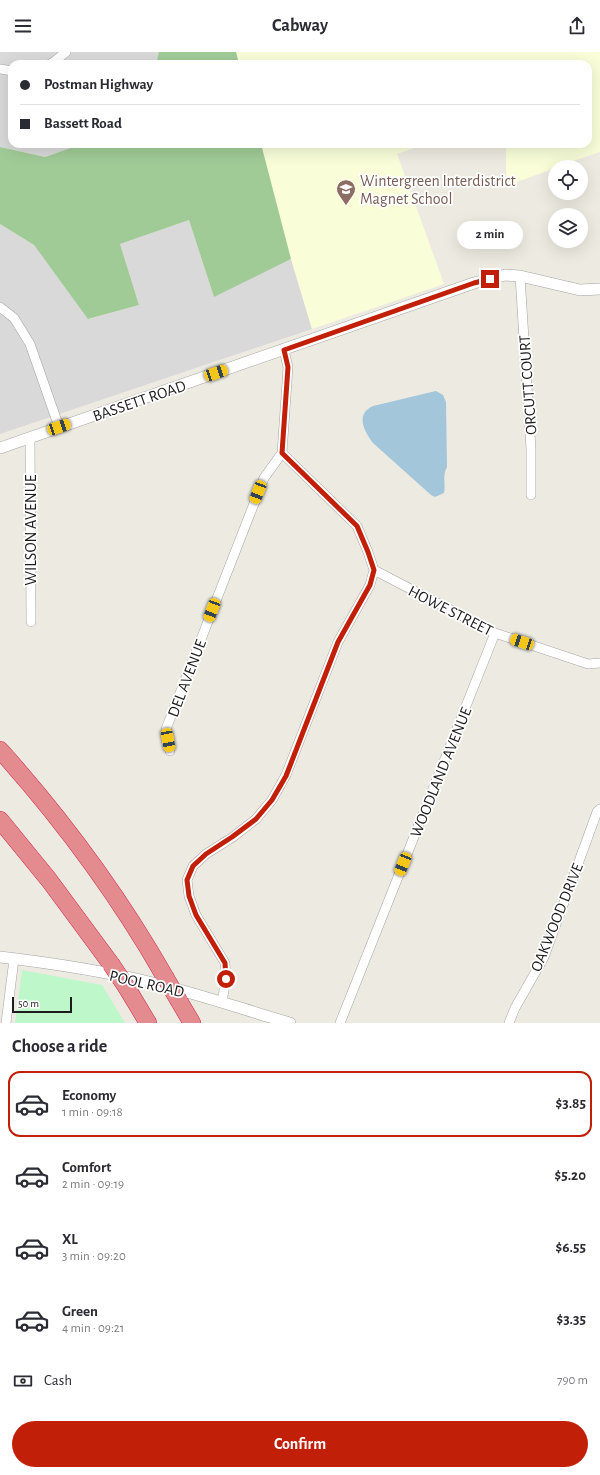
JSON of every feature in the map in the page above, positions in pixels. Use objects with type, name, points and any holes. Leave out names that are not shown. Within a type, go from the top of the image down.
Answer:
[{"type":"highway","points":[[0,750],[41,798],[84,855],[136,930],[192,1023]]},
{"type":"highway","points":[[0,820],[49,880],[111,964],[148,1023]]},
{"type":"street","points":[[57,60],[66,52]]},
{"type":"street","name":"BASSETT ROAD","points":[[0,448],[474,283],[505,275],[520,276],[580,290],[600,290]]},
{"type":"street","name":"ORCUTT COURT","points":[[520,276],[531,449],[531,495]]},
{"type":"street","points":[[0,307],[14,318],[30,344],[59,427]]},
{"type":"street","points":[[222,1002],[226,979],[225,963],[196,915],[189,896],[187,880],[193,866],[206,854],[256,819],[272,800],[286,776],[338,642],[370,585],[374,570],[357,526],[282,453],[288,367],[284,350]]},
{"type":"street","name":"WILSON AVENUE","points":[[30,438],[31,622]]},
{"type":"street","name":"DEL AVENUE","points":[[170,751],[166,729],[264,478],[282,453]]},
{"type":"street","name":"HOWE STREET","points":[[374,570],[496,633],[588,664],[600,663]]},
{"type":"street","name":"WOODLAND AVENUE","points":[[340,1023],[496,633]]},
{"type":"street","name":"OAKWOOD DRIVE","points":[[509,1023],[514,1008],[544,957],[597,812],[600,809]]},
{"type":"street","name":"POOL ROAD","points":[[0,957],[67,966],[140,980],[222,1002],[290,1023]]},
{"type":"street","points":[[6,1023],[14,959]]},
{"type":"shaded area","points":[[0,52],[159,52],[157,60],[8,60],[8,148],[71,148],[45,157],[0,147]]},
{"type":"shaded area","name":"Wintergreen Interdistrict Magnet School","points":[[236,52],[600,52],[600,152],[576,160],[548,160],[548,171],[506,186],[506,148],[592,148],[592,60],[238,60]]},
{"type":"shaded area","name":"Wintergreen Interdistrict Magnet School","points":[[262,148],[414,148],[397,154],[444,284],[312,329],[291,259]]},
{"type":"shaded area","points":[[189,220],[214,296],[291,259],[312,329],[0,434],[0,224],[34,245],[89,319],[139,305],[120,244]]},
{"type":"shaded area","points":[[22,970],[102,985],[125,1023],[15,1023]]},
{"type":"green space","points":[[159,52],[236,52],[238,60],[157,60]]},
{"type":"green space","points":[[0,147],[45,157],[71,148],[262,148],[291,259],[214,297],[189,220],[120,244],[139,305],[88,319],[34,245],[0,224]]},
{"type":"water","points":[[436,391],[443,395],[446,402],[447,467],[445,473],[444,493],[435,497],[373,443],[364,428],[363,418],[367,409],[373,406]]},
{"type":"place","name":"Wintergreen Interdistrict Magnet School","points":[[346,206]]},
{"type":"route","points":[[226,979],[225,963],[196,915],[189,896],[187,880],[193,866],[206,854],[256,819],[272,800],[286,776],[338,642],[370,585],[374,570],[357,526],[282,453],[288,367],[284,350],[474,283],[490,279]]}]
